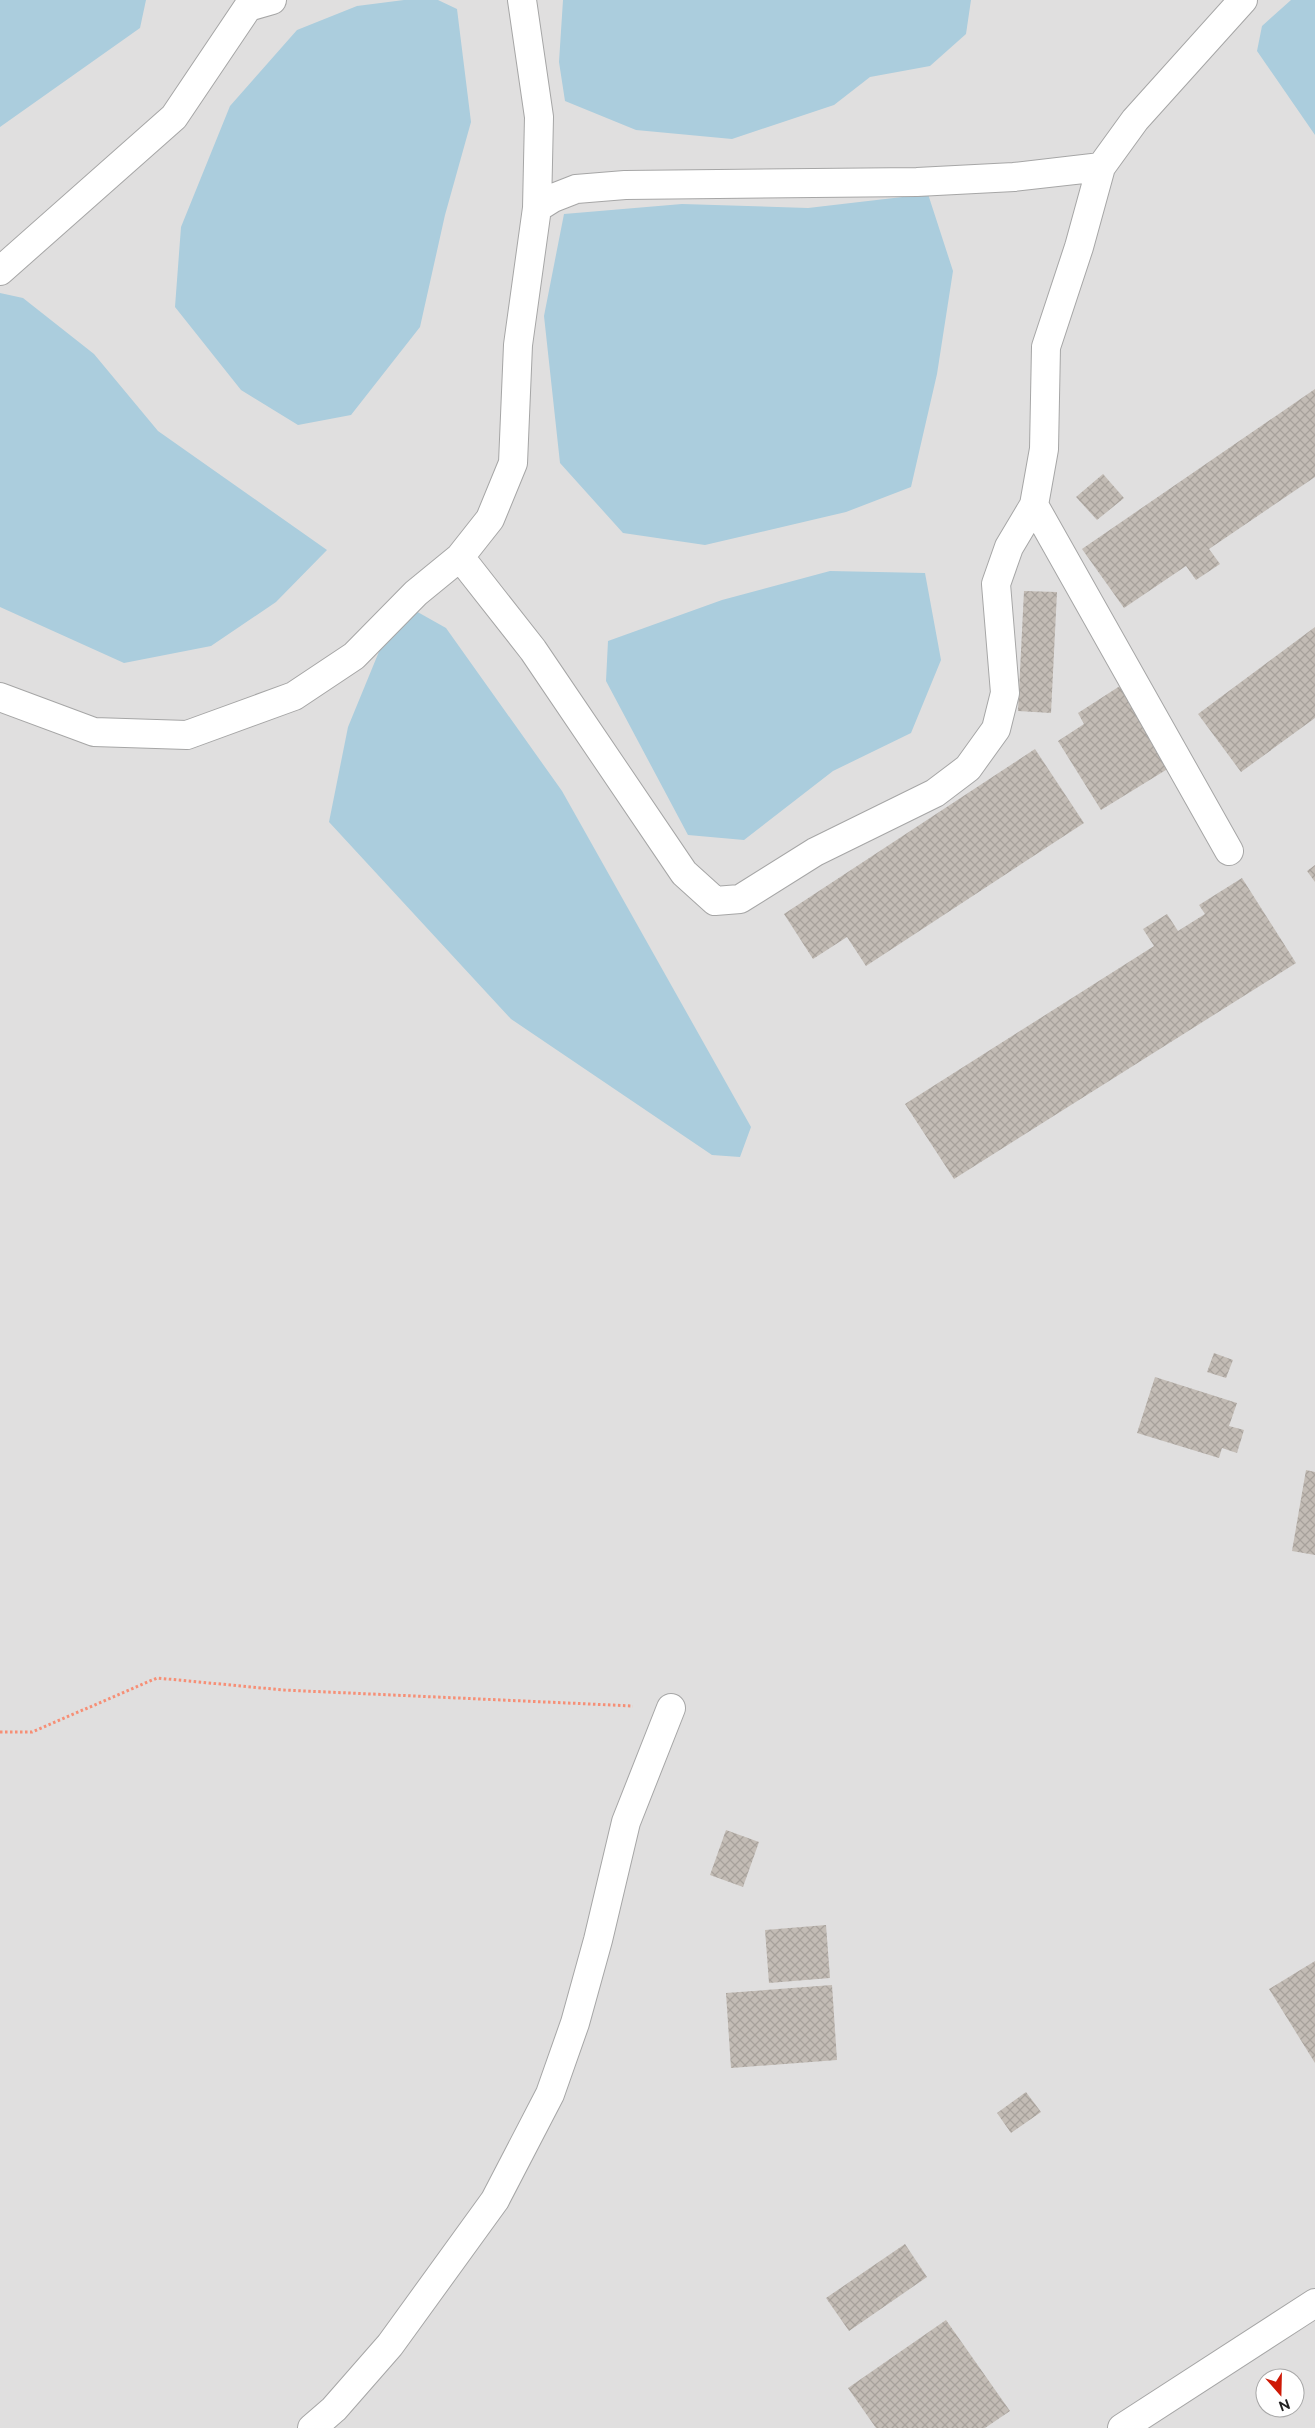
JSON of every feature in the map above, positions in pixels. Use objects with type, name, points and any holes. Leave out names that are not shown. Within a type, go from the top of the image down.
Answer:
[{"type":"street","points":[[0,697],[94,732],[187,735],[294,696],[354,656],[416,593],[460,557],[490,519],[513,463],[518,344],[537,208],[539,117],[522,0]]},
{"type":"street","points":[[460,557],[533,650],[684,873],[715,901],[740,899],[815,852],[935,793],[968,768],[996,729],[1005,693],[996,584],[1009,547],[1034,506],[1044,449],[1046,346],[1079,247],[1101,167],[1135,120],[1243,0]]},
{"type":"street","points":[[0,270],[174,117],[252,2]]},
{"type":"street","points":[[537,208],[552,198],[576,189],[625,185],[917,182],[1014,177],[1101,167]]},
{"type":"street","points":[[1034,506],[1229,851]]},
{"type":"street","points":[[312,2428],[334,2409],[390,2346],[494,2200],[550,2094],[580,2004],[626,1822],[671,1708]]},
{"type":"street","points":[[1122,2428],[1315,2303]]},
{"type":"path","points":[[0,1732],[32,1732],[157,1678],[283,1690],[671,1708]]},
{"type":"shaded area","points":[[0,0],[1315,0],[1315,2428],[0,2428]]},
{"type":"water","points":[[0,0],[146,0],[140,28],[0,127]]},
{"type":"water","points":[[404,0],[438,0],[457,9],[471,122],[445,215],[420,327],[351,415],[298,425],[241,390],[175,307],[181,227],[230,106],[297,30],[357,6]]},
{"type":"water","points":[[563,0],[971,0],[966,34],[930,66],[870,77],[834,105],[732,139],[636,130],[565,101],[559,62]]},
{"type":"water","points":[[1291,0],[1315,0],[1315,135],[1257,51],[1262,26]]},
{"type":"water","points":[[928,194],[953,271],[937,374],[911,487],[846,512],[705,545],[623,533],[560,463],[544,316],[564,214],[682,204],[808,208]]},
{"type":"water","points":[[0,293],[23,298],[94,354],[158,431],[327,550],[276,602],[211,646],[124,663],[0,607]]},
{"type":"water","points":[[830,571],[925,573],[941,660],[911,733],[833,771],[744,840],[688,835],[606,681],[608,641],[722,600]]},
{"type":"water","points":[[414,610],[446,628],[562,791],[751,1127],[740,1157],[712,1155],[511,1019],[329,822],[348,727],[385,637]]},
{"type":"building","points":[[1315,389],[1315,477],[1209,549],[1220,564],[1196,580],[1186,566],[1124,608],[1082,549]]},
{"type":"building","points":[[1103,474],[1124,498],[1097,520],[1076,497]]},
{"type":"building","points":[[1024,591],[1057,592],[1051,713],[1018,711]]},
{"type":"building","points":[[1315,627],[1315,718],[1241,772],[1198,714]]},
{"type":"building","points":[[1123,684],[1174,765],[1101,810],[1058,741],[1084,724],[1078,713]]},
{"type":"building","points":[[1035,749],[1084,823],[866,966],[847,937],[813,959],[784,914]]},
{"type":"building","points":[[1315,865],[1315,882],[1307,871]]},
{"type":"building","points":[[1242,878],[1296,963],[954,1179],[905,1104],[1154,946],[1143,929],[1167,914],[1178,931],[1205,914],[1199,905]]},
{"type":"building","points":[[1214,1353],[1233,1360],[1226,1378],[1207,1372]]},
{"type":"building","points":[[1155,1377],[1237,1403],[1229,1426],[1244,1430],[1237,1453],[1222,1448],[1219,1458],[1137,1433]]},
{"type":"building","points":[[1306,1470],[1315,1472],[1315,1555],[1292,1551]]},
{"type":"building","points":[[726,1830],[759,1842],[743,1887],[710,1875]]},
{"type":"building","points":[[826,1925],[830,1978],[769,1983],[765,1930]]},
{"type":"building","points":[[1315,1961],[1315,2063],[1269,1989]]},
{"type":"building","points":[[832,1985],[837,2060],[731,2068],[726,1993]]},
{"type":"building","points":[[1026,2092],[1041,2112],[1011,2133],[997,2113]]},
{"type":"building","points":[[905,2244],[927,2277],[849,2331],[826,2298]]},
{"type":"building","points":[[946,2320],[1010,2411],[985,2428],[876,2428],[848,2388]]}]
